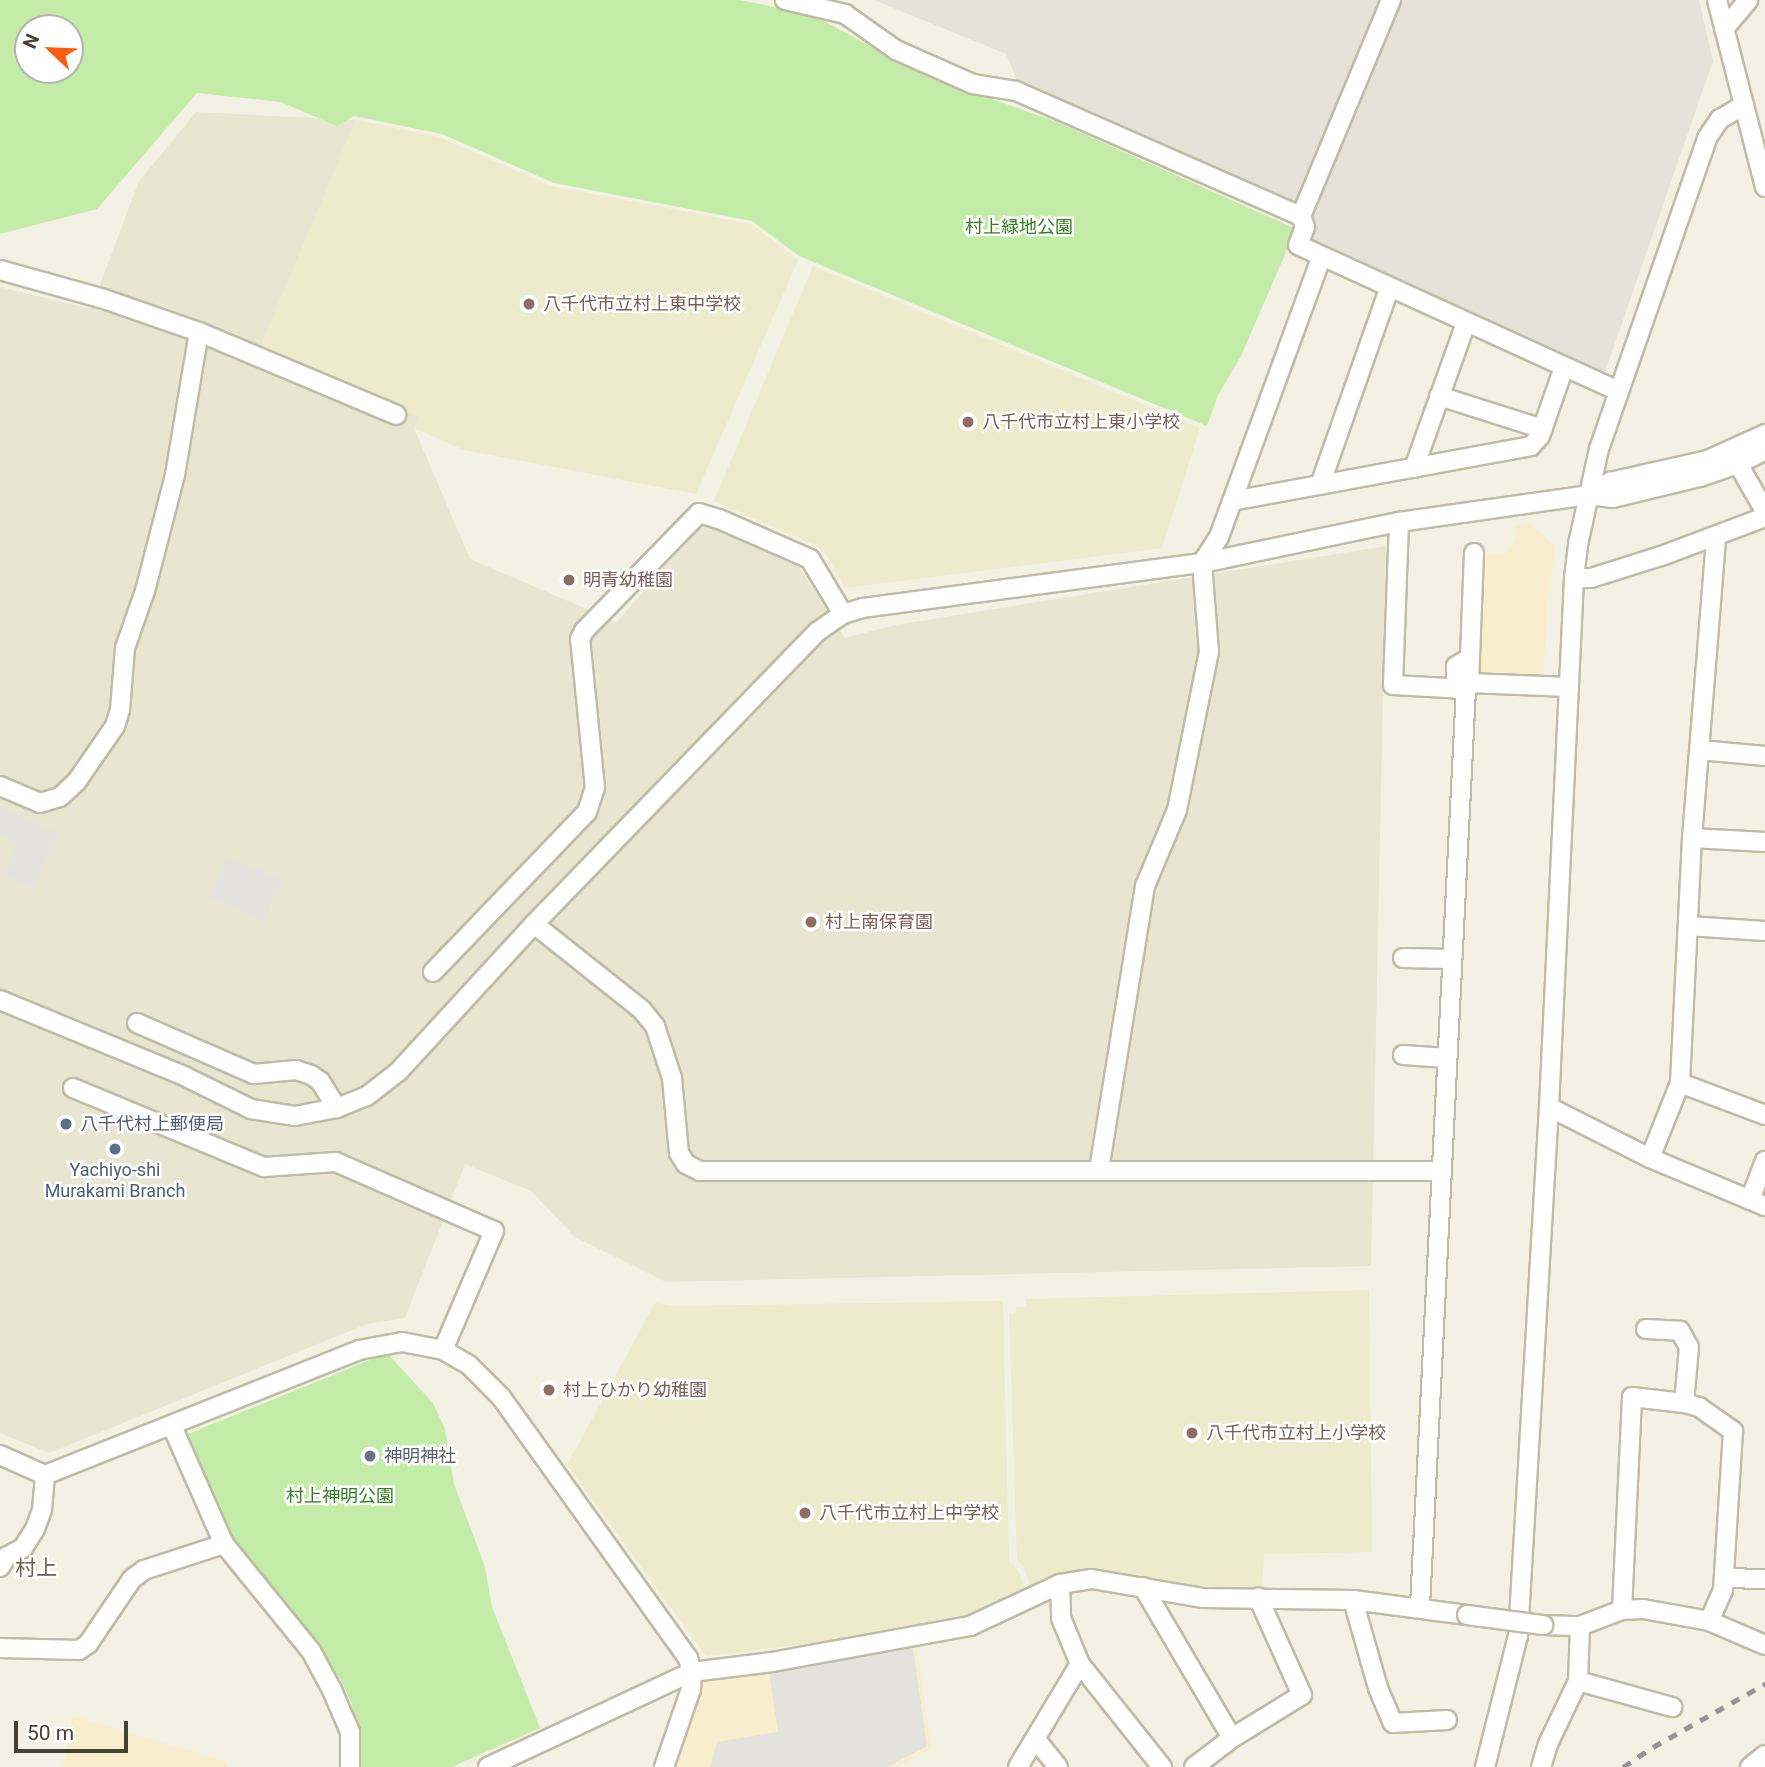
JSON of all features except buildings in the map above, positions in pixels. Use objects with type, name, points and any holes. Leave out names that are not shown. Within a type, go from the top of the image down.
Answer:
[{"type":"street","points":[[785,0],[845,14],[896,50],[973,83],[1016,91],[1301,216]]},
{"type":"street","points":[[1391,0],[1301,216],[1305,227],[1298,245],[1321,258],[1618,391]]},
{"type":"street","points":[[1717,0],[1765,187]]},
{"type":"street","points":[[1724,29],[1748,0]]},
{"type":"street","points":[[1485,1767],[1518,1636],[1549,1107],[1574,578],[1588,495],[1618,391],[1707,138],[1720,119],[1744,105]]},
{"type":"street","points":[[1098,1170],[1145,886],[1177,810],[1209,652],[1202,563],[1219,537],[1321,258]]},
{"type":"street","points":[[0,270],[104,299],[199,332],[396,415]]},
{"type":"street","points":[[1320,485],[1389,289]]},
{"type":"street","points":[[1414,468],[1466,323]]},
{"type":"street","points":[[0,786],[40,803],[60,797],[77,781],[115,726],[120,710],[125,648],[145,591],[175,475],[199,332]]},
{"type":"street","points":[[1232,501],[1531,446],[1543,429],[1564,367]]},
{"type":"street","points":[[1439,396],[1543,429]]},
{"type":"street","points":[[1588,495],[1610,482],[1709,460],[1765,433]]},
{"type":"street","points":[[0,1000],[184,1076],[251,1109],[295,1116],[337,1108],[367,1096],[398,1072],[534,924],[817,632],[842,614],[863,608],[1202,563],[1399,522],[1588,495],[1613,498],[1657,489],[1738,464],[1765,450]]},
{"type":"street","points":[[1738,464],[1765,510]]},
{"type":"street","points":[[433,972],[587,812],[595,788],[580,639],[584,631],[699,513],[719,519],[810,559],[842,614]]},
{"type":"street","points":[[1574,578],[1591,578],[1716,537],[1765,517]]},
{"type":"street","points":[[1399,522],[1393,685],[1466,689],[1420,1606]]},
{"type":"street","points":[[1650,1158],[1680,1083],[1692,838],[1716,537]]},
{"type":"street","points":[[1474,553],[1469,683],[1569,687]]},
{"type":"street","points":[[1456,689],[1456,666],[1470,658]]},
{"type":"street","points":[[1700,750],[1765,756]]},
{"type":"street","points":[[1692,838],[1765,842]]},
{"type":"street","points":[[534,924],[642,1010],[655,1026],[672,1078],[679,1153],[686,1164],[700,1171],[1441,1171]]},
{"type":"street","points":[[1688,926],[1765,931]]},
{"type":"street","points":[[1404,958],[1452,959]]},
{"type":"street","points":[[137,1023],[254,1074],[296,1070],[311,1075],[320,1081],[337,1108]]},
{"type":"street","points":[[1403,1055],[1447,1058]]},
{"type":"street","points":[[1680,1083],[1765,1115]]},
{"type":"street","points":[[73,1088],[264,1167],[336,1162],[494,1231],[443,1350]]},
{"type":"street","points":[[1549,1107],[1650,1158],[1758,1203],[1765,1161]]},
{"type":"street","points":[[1646,1329],[1680,1331],[1689,1347],[1684,1403]]},
{"type":"street","points":[[0,1455],[45,1475],[359,1350],[402,1342],[443,1350],[469,1365],[501,1397],[688,1658],[692,1672],[691,1689],[664,1767]]},
{"type":"street","points":[[1622,1610],[1632,1397],[1699,1407],[1733,1431],[1723,1590],[1709,1621]]},
{"type":"street","points":[[172,1426],[225,1544],[311,1651],[332,1690],[350,1732],[350,1767]]},
{"type":"street","points":[[0,1567],[6,1557],[23,1548],[35,1529],[42,1510],[45,1475]]},
{"type":"street","points":[[0,1648],[79,1650],[88,1644],[132,1579],[144,1570],[225,1544]]},
{"type":"street","points":[[1724,1578],[1765,1579]]},
{"type":"street","points":[[488,1767],[692,1672],[772,1662],[970,1626],[1060,1584],[1092,1579],[1203,1598],[1353,1600],[1420,1606],[1544,1625],[1580,1626],[1622,1610],[1643,1609],[1709,1621],[1765,1645]]},
{"type":"street","points":[[1060,1584],[1061,1618],[1080,1664],[1155,1765]]},
{"type":"street","points":[[1143,1587],[1232,1738]]},
{"type":"street","points":[[1194,1767],[1232,1738],[1302,1695],[1258,1597]]},
{"type":"street","points":[[1353,1600],[1378,1688],[1393,1723],[1447,1720]]},
{"type":"street","points":[[1541,1767],[1548,1744],[1578,1681],[1580,1626]]},
{"type":"street","points":[[1018,1767],[1037,1741],[1080,1664]]},
{"type":"street","points":[[1578,1681],[1672,1707]]},
{"type":"street","points":[[1037,1741],[1058,1767]]},
{"type":"street","points":[[1750,1767],[1765,1755]]},
{"type":"shaded area","points":[[874,0],[1381,0],[1297,204],[1018,83],[1006,54]]},
{"type":"shaded area","points":[[1402,0],[1699,0],[1713,61],[1604,375],[1313,242],[1312,214]]},
{"type":"shaded area","points":[[196,112],[356,120],[260,348],[419,417],[414,428],[470,559],[617,622],[695,530],[712,526],[799,567],[845,638],[895,625],[1386,546],[1371,1266],[666,1282],[575,1237],[531,1191],[465,1164],[405,1318],[367,1324],[49,1453],[0,1433],[0,287],[91,309],[139,181]]},
{"type":"shaded area","name":"八千代市立村上東中学校","points":[[356,120],[439,137],[551,186],[751,224],[798,260],[696,494],[464,450],[414,428],[418,417],[260,348]]},
{"type":"shaded area","name":"八千代市立村上東小学校","points":[[813,266],[1200,428],[1162,548],[845,588],[827,556],[817,546],[714,501]]},
{"type":"shaded area","points":[[1530,523],[1555,547],[1547,605],[1543,681],[1477,680],[1481,554],[1505,554],[1516,539],[1514,527]]},
{"type":"shaded area","points":[[0,806],[58,834],[34,888],[5,875],[18,843],[0,834]]},
{"type":"shaded area","points":[[227,856],[282,880],[264,921],[209,896]]},
{"type":"shaded area","name":"八千代市立村上小学校","points":[[1369,1290],[1372,1552],[1264,1554],[1262,1587],[1199,1586],[1104,1571],[1062,1574],[1031,1586],[1023,1566],[1017,1560],[1009,1314],[1016,1313],[1016,1307],[1026,1307],[1026,1299]]},
{"type":"shaded area","name":"八千代市立村上中学校","points":[[1003,1301],[1009,1562],[1018,1570],[1025,1588],[970,1614],[813,1643],[706,1656],[567,1465],[655,1303],[675,1306]]},
{"type":"shaded area","points":[[916,1643],[931,1748],[897,1767],[672,1767],[704,1678]]},
{"type":"shaded area","points":[[913,1648],[927,1746],[887,1767],[710,1767],[717,1742],[778,1732],[769,1672]]},
{"type":"shaded area","points":[[73,1716],[224,1761],[228,1767],[63,1767]]},
{"type":"green space","name":"村上緑地公園","points":[[0,0],[739,0],[820,19],[926,76],[1057,122],[1296,229],[1241,356],[1218,395],[1207,426],[799,256],[752,221],[554,183],[442,134],[354,116],[337,126],[281,102],[197,93],[97,209],[0,234]]},
{"type":"green space","name":"村上神明公園","points":[[387,1353],[433,1403],[445,1429],[454,1484],[485,1567],[492,1607],[540,1728],[452,1767],[360,1767],[352,1704],[341,1680],[240,1552],[186,1438],[188,1434]]},
{"type":"railway","points":[[1623,1767],[1653,1747],[1765,1684]]},
{"type":"place","name":"八千代市立村上東中学校","points":[[529,304]]},
{"type":"place","name":"八千代市立村上東小学校","points":[[968,422]]},
{"type":"place","name":"明青幼稚園","points":[[569,580]]},
{"type":"place","name":"村上南保育園","points":[[811,922]]},
{"type":"place","name":"八千代村上郵便局","points":[[66,1124]]},
{"type":"place","name":"Yachiyo-shi Murakami Branch","points":[[115,1149]]},
{"type":"place","name":"村上ひかり幼稚園","points":[[549,1390]]},
{"type":"place","name":"八千代市立村上小学校","points":[[1192,1433]]},
{"type":"place","name":"神明神社","points":[[370,1456]]},
{"type":"place","name":"八千代市立村上中学校","points":[[805,1513]]},
{"type":"district","name":"村上","points":[[36,1568]]}]
